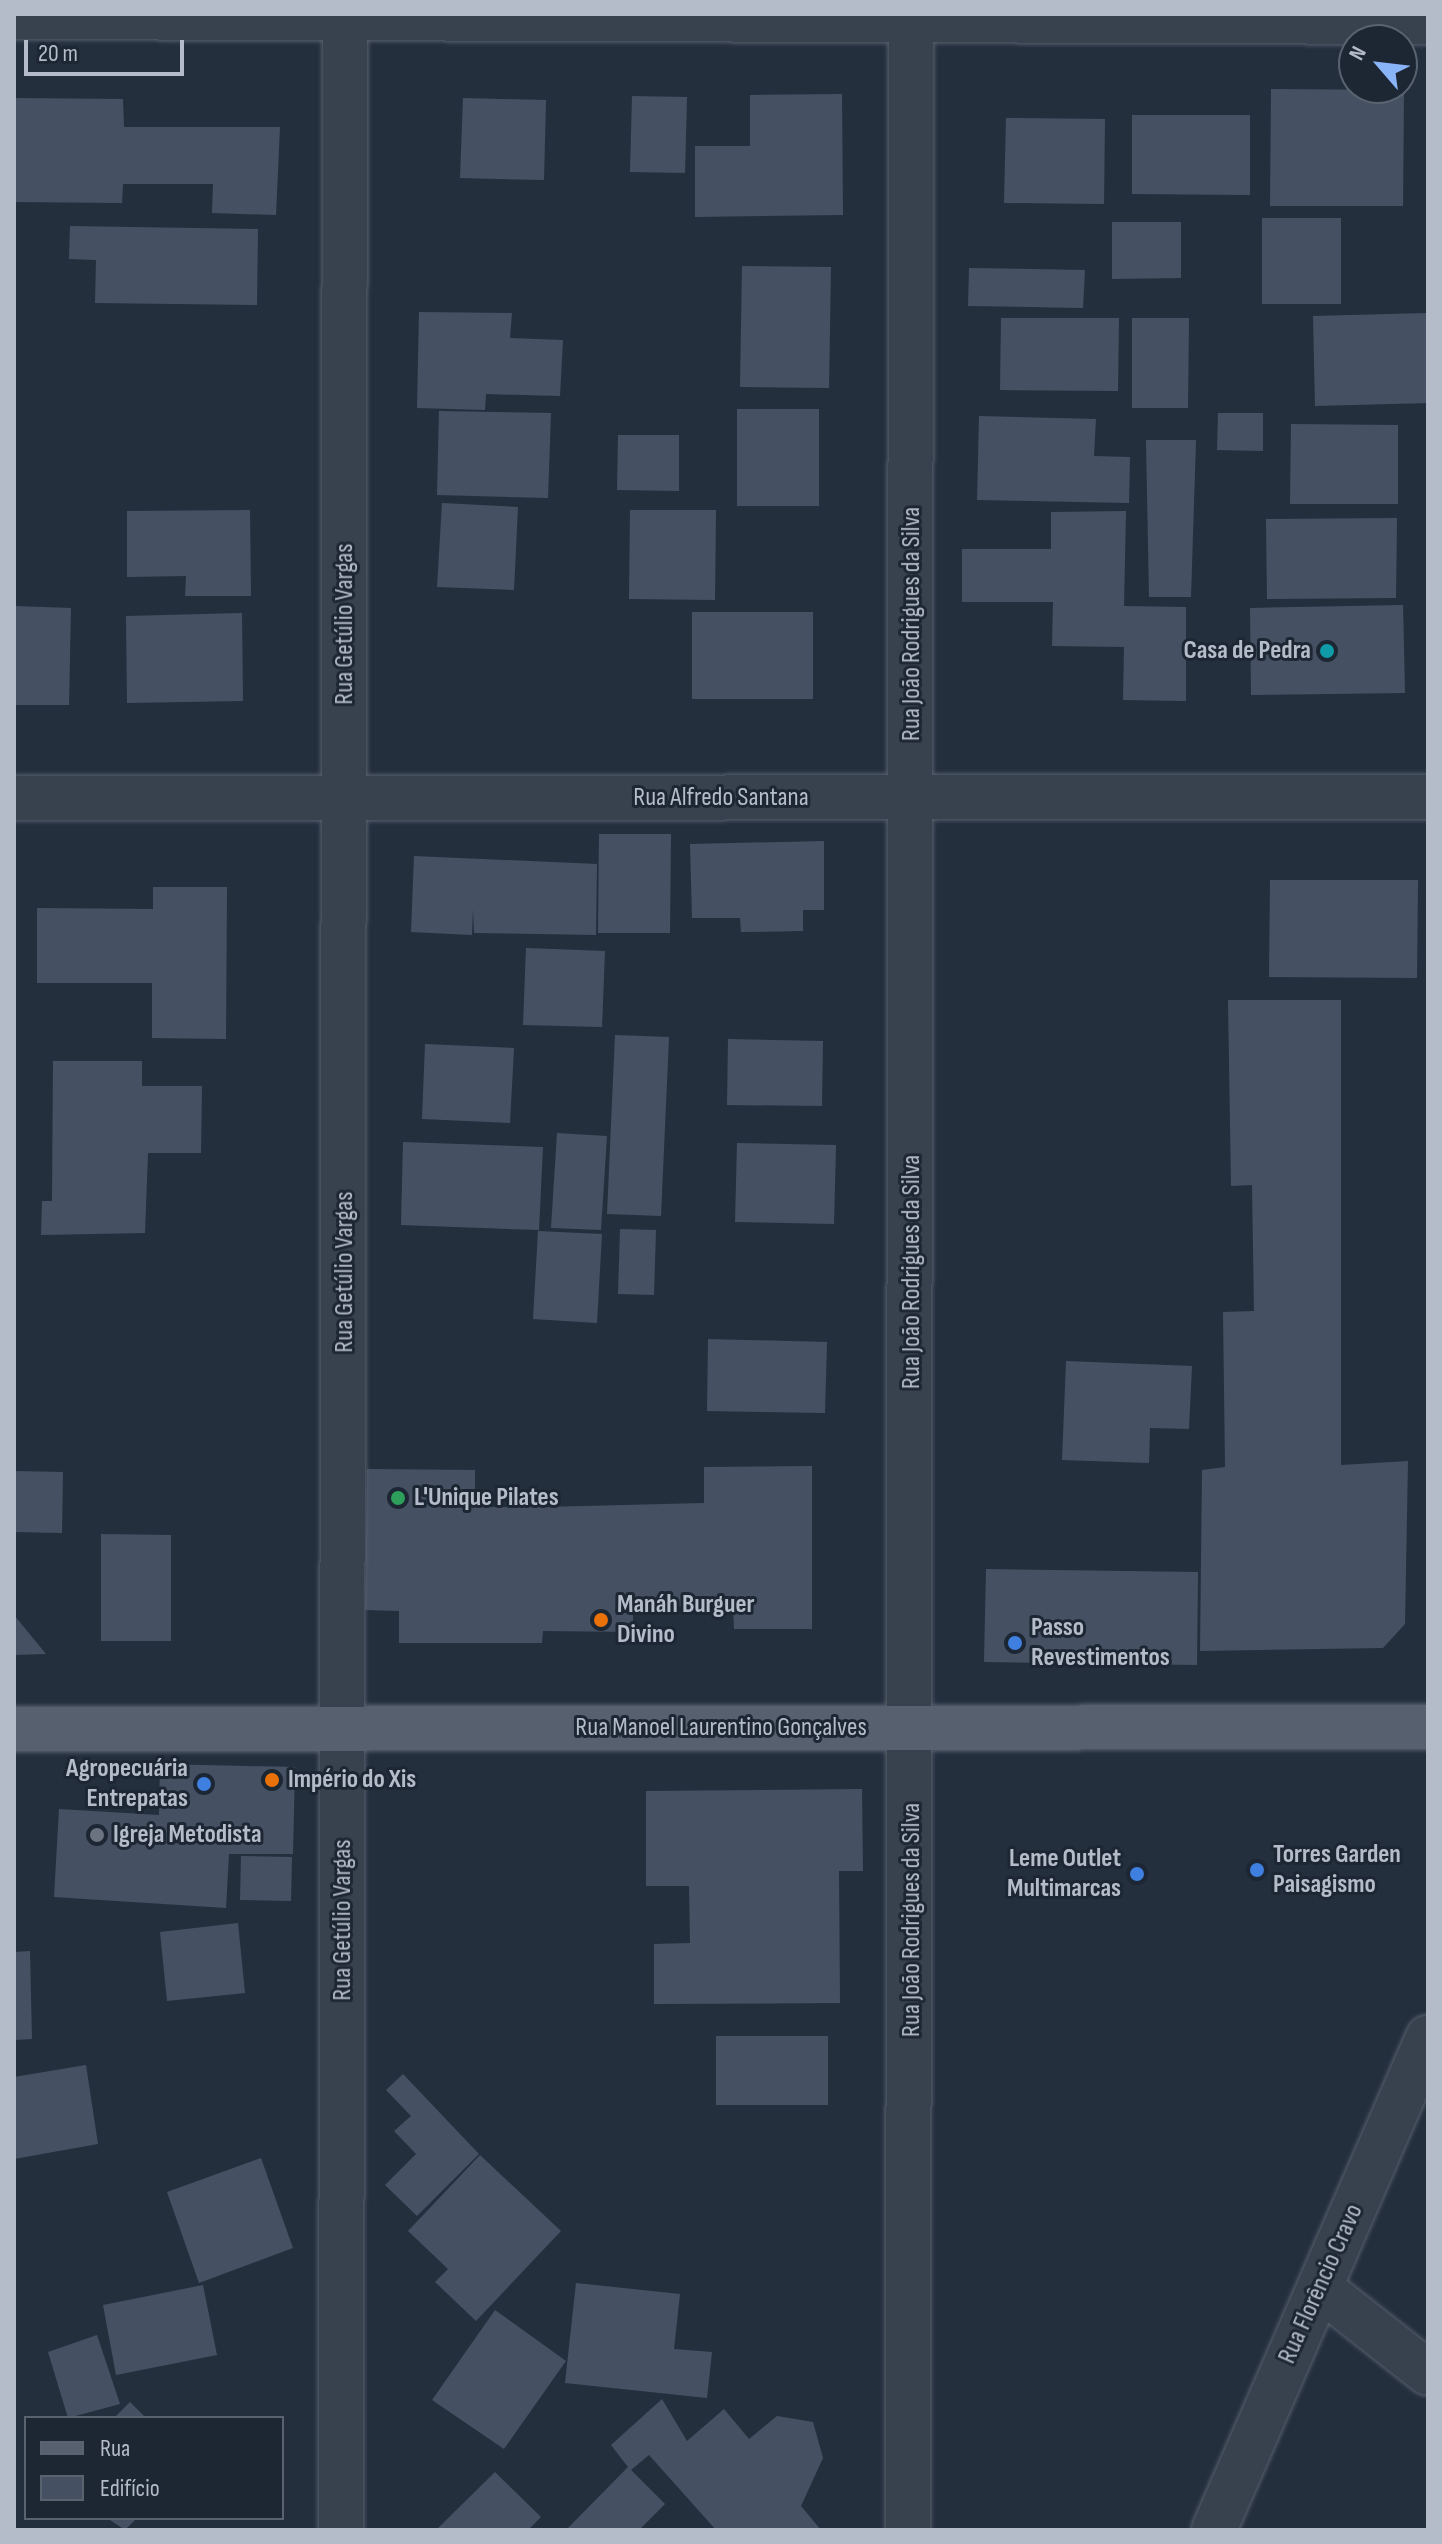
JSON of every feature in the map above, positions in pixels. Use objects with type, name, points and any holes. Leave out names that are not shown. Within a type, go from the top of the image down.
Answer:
[{"type":"main road","name":"Rua Manoel Laurentino Gonçalves","points":[[14,1729],[1428,1727]]},
{"type":"street","name":"Rua Getúlio Vargas","points":[[341,2530],[345,16]]},
{"type":"street","points":[[14,17],[911,17],[1428,22]]},
{"type":"street","name":"Rua João Rodrigues da Silva","points":[[908,2530],[912,1728],[911,17]]},
{"type":"street","name":"Rua Alfredo Santana","points":[[14,798],[1428,797]]},
{"type":"street","name":"Rua Florêncio Cravo","points":[[1214,2530],[1428,2038]]},
{"type":"street","points":[[1320,2288],[1428,2373]]},
{"type":"building","points":[[1271,89],[1338,90],[1338,104],[1404,104],[1403,206],[1270,206]]},
{"type":"building","points":[[842,94],[843,215],[695,217],[695,146],[750,146],[750,95]]},
{"type":"building","points":[[632,96],[687,97],[685,173],[630,172]]},
{"type":"building","points":[[14,98],[123,99],[124,127],[280,127],[276,215],[212,213],[213,184],[123,184],[122,203],[14,202]]},
{"type":"building","points":[[463,98],[546,100],[544,180],[460,178]]},
{"type":"building","points":[[1132,115],[1250,115],[1250,195],[1132,194]]},
{"type":"building","points":[[1006,118],[1105,119],[1104,204],[1004,203]]},
{"type":"building","points":[[1262,218],[1341,218],[1341,304],[1262,304]]},
{"type":"building","points":[[1112,222],[1181,222],[1181,278],[1112,279]]},
{"type":"building","points":[[70,226],[258,229],[257,305],[95,303],[96,260],[69,259]]},
{"type":"building","points":[[742,266],[831,267],[829,388],[740,387]]},
{"type":"building","points":[[969,268],[1085,270],[1083,308],[968,306]]},
{"type":"building","points":[[419,312],[512,313],[510,338],[563,340],[560,396],[486,394],[485,410],[417,408]]},
{"type":"building","points":[[1427,313],[1428,403],[1315,406],[1313,316]]},
{"type":"building","points":[[1001,318],[1119,318],[1118,391],[1000,390]]},
{"type":"building","points":[[1132,318],[1189,318],[1188,408],[1132,408]]},
{"type":"building","points":[[737,409],[819,409],[819,506],[737,506]]},
{"type":"building","points":[[439,411],[551,413],[548,498],[437,495]]},
{"type":"building","points":[[1218,413],[1263,413],[1263,451],[1217,450]]},
{"type":"building","points":[[979,416],[1096,419],[1094,456],[1130,457],[1129,503],[977,500]]},
{"type":"building","points":[[1291,424],[1398,425],[1398,504],[1290,504]]},
{"type":"building","points":[[618,435],[679,435],[679,491],[617,490]]},
{"type":"building","points":[[1146,440],[1196,440],[1191,597],[1149,597]]},
{"type":"building","points":[[442,503],[518,507],[514,590],[437,587]]},
{"type":"building","points":[[250,510],[251,596],[185,596],[186,576],[127,577],[127,511]]},
{"type":"building","points":[[630,510],[716,510],[715,600],[629,599]]},
{"type":"building","points":[[1126,511],[1124,606],[1186,607],[1186,701],[1123,700],[1124,647],[1052,646],[1053,602],[962,602],[962,549],[1051,549],[1051,512]]},
{"type":"building","points":[[1397,518],[1396,598],[1267,599],[1266,519]]},
{"type":"building","name":"Casa de Pedra","points":[[1403,605],[1405,693],[1251,695],[1250,608]]},
{"type":"building","points":[[14,606],[71,608],[69,705],[14,705]]},
{"type":"building","points":[[692,612],[813,612],[813,699],[692,699]]},
{"type":"building","points":[[242,613],[243,701],[127,703],[126,616]]},
{"type":"building","points":[[599,834],[671,834],[670,933],[598,933]]},
{"type":"building","points":[[824,841],[824,910],[803,910],[803,931],[741,932],[740,918],[692,918],[690,844]]},
{"type":"building","points":[[414,856],[597,864],[596,935],[474,933],[473,909],[472,935],[411,932]]},
{"type":"building","points":[[1270,880],[1418,880],[1417,978],[1269,977]]},
{"type":"building","points":[[153,887],[227,887],[226,1039],[152,1038],[152,983],[37,983],[37,908],[153,909]]},
{"type":"building","points":[[526,948],[605,951],[602,1027],[523,1025]]},
{"type":"building","points":[[1228,1000],[1341,1000],[1341,1465],[1408,1461],[1405,1624],[1383,1648],[1200,1651],[1202,1470],[1225,1467],[1223,1312],[1254,1311],[1252,1185],[1231,1186]]},
{"type":"building","points":[[615,1035],[669,1037],[661,1216],[607,1214]]},
{"type":"building","points":[[728,1039],[823,1041],[822,1106],[727,1105]]},
{"type":"building","points":[[425,1044],[514,1048],[510,1123],[422,1119]]},
{"type":"building","points":[[53,1061],[142,1061],[142,1086],[202,1086],[201,1153],[148,1153],[145,1233],[41,1235],[42,1201],[52,1201]]},
{"type":"building","points":[[557,1133],[607,1136],[601,1230],[551,1228]]},
{"type":"building","points":[[403,1142],[543,1147],[539,1230],[401,1225]]},
{"type":"building","points":[[737,1143],[836,1145],[834,1224],[735,1222]]},
{"type":"building","points":[[620,1229],[656,1230],[654,1295],[618,1294]]},
{"type":"building","points":[[538,1231],[602,1234],[597,1323],[533,1319]]},
{"type":"building","points":[[708,1339],[827,1342],[825,1413],[707,1411]]},
{"type":"building","points":[[1066,1361],[1192,1366],[1189,1429],[1150,1428],[1149,1463],[1062,1460]]},
{"type":"building","points":[[812,1466],[812,1629],[734,1629],[733,1606],[633,1607],[633,1632],[543,1631],[542,1643],[399,1643],[399,1611],[365,1610],[367,1469],[475,1470],[475,1507],[544,1507],[704,1503],[704,1467]]},
{"type":"building","points":[[14,1471],[63,1472],[62,1533],[14,1532]]},
{"type":"building","points":[[101,1534],[171,1535],[171,1641],[101,1641]]},
{"type":"building","points":[[986,1569],[1198,1572],[1197,1665],[984,1662]]},
{"type":"building","points":[[14,1615],[46,1654],[14,1655]]},
{"type":"building","points":[[160,1764],[295,1767],[293,1854],[229,1854],[226,1908],[54,1897],[59,1809],[159,1815]]},
{"type":"building","points":[[862,1789],[863,1871],[839,1871],[840,2003],[654,2004],[654,1944],[690,1943],[689,1886],[646,1886],[646,1791]]},
{"type":"building","points":[[241,1856],[292,1857],[291,1901],[240,1900]]},
{"type":"building","points":[[238,1923],[245,1993],[167,2001],[160,1932]]},
{"type":"building","points":[[30,1951],[32,2039],[14,2040],[14,1952]]},
{"type":"building","points":[[716,2036],[828,2036],[828,2105],[716,2105]]},
{"type":"building","points":[[86,2065],[98,2144],[14,2159],[14,2077]]},
{"type":"building","points":[[403,2074],[479,2154],[417,2216],[385,2185],[416,2154],[394,2131],[411,2116],[386,2090]]},
{"type":"building","points":[[480,2155],[561,2231],[476,2321],[435,2282],[448,2269],[408,2231]]},
{"type":"building","points":[[261,2158],[293,2248],[199,2283],[167,2192]]},
{"type":"building","points":[[576,2283],[680,2294],[674,2349],[712,2352],[707,2398],[565,2383]]},
{"type":"building","points":[[203,2285],[217,2355],[116,2375],[103,2305]]},
{"type":"building","points":[[495,2310],[566,2361],[504,2449],[432,2400]]},
{"type":"building","points":[[97,2335],[120,2404],[67,2416],[48,2352]]},
{"type":"building","points":[[662,2399],[687,2441],[724,2409],[749,2439],[777,2416],[813,2422],[823,2458],[801,2506],[821,2530],[716,2530],[649,2455],[631,2470],[665,2504],[639,2530],[566,2530],[628,2467],[611,2445]]},
{"type":"building","points":[[130,2402],[144,2416],[116,2416]]},
{"type":"building","points":[[495,2472],[541,2517],[528,2530],[436,2530]]},
{"type":"building","points":[[110,2520],[135,2520],[125,2530]]},
{"type":"place","name":"Casa de Pedra","points":[[1327,651]]},
{"type":"place","name":"L'Unique Pilates","points":[[398,1498]]},
{"type":"place","name":"Manáh Burguer Divino","points":[[601,1620]]},
{"type":"place","name":"Passo Revestimentos","points":[[1015,1643]]},
{"type":"place","name":"Império do Xis","points":[[272,1780]]},
{"type":"place","name":"Agropecuária Entrepatas","points":[[204,1784]]},
{"type":"place","name":"Igreja Metodista","points":[[97,1835]]},
{"type":"place","name":"Torres Garden Paisagismo","points":[[1257,1870]]},
{"type":"place","name":"Leme Outlet Multimarcas","points":[[1137,1874]]}]
